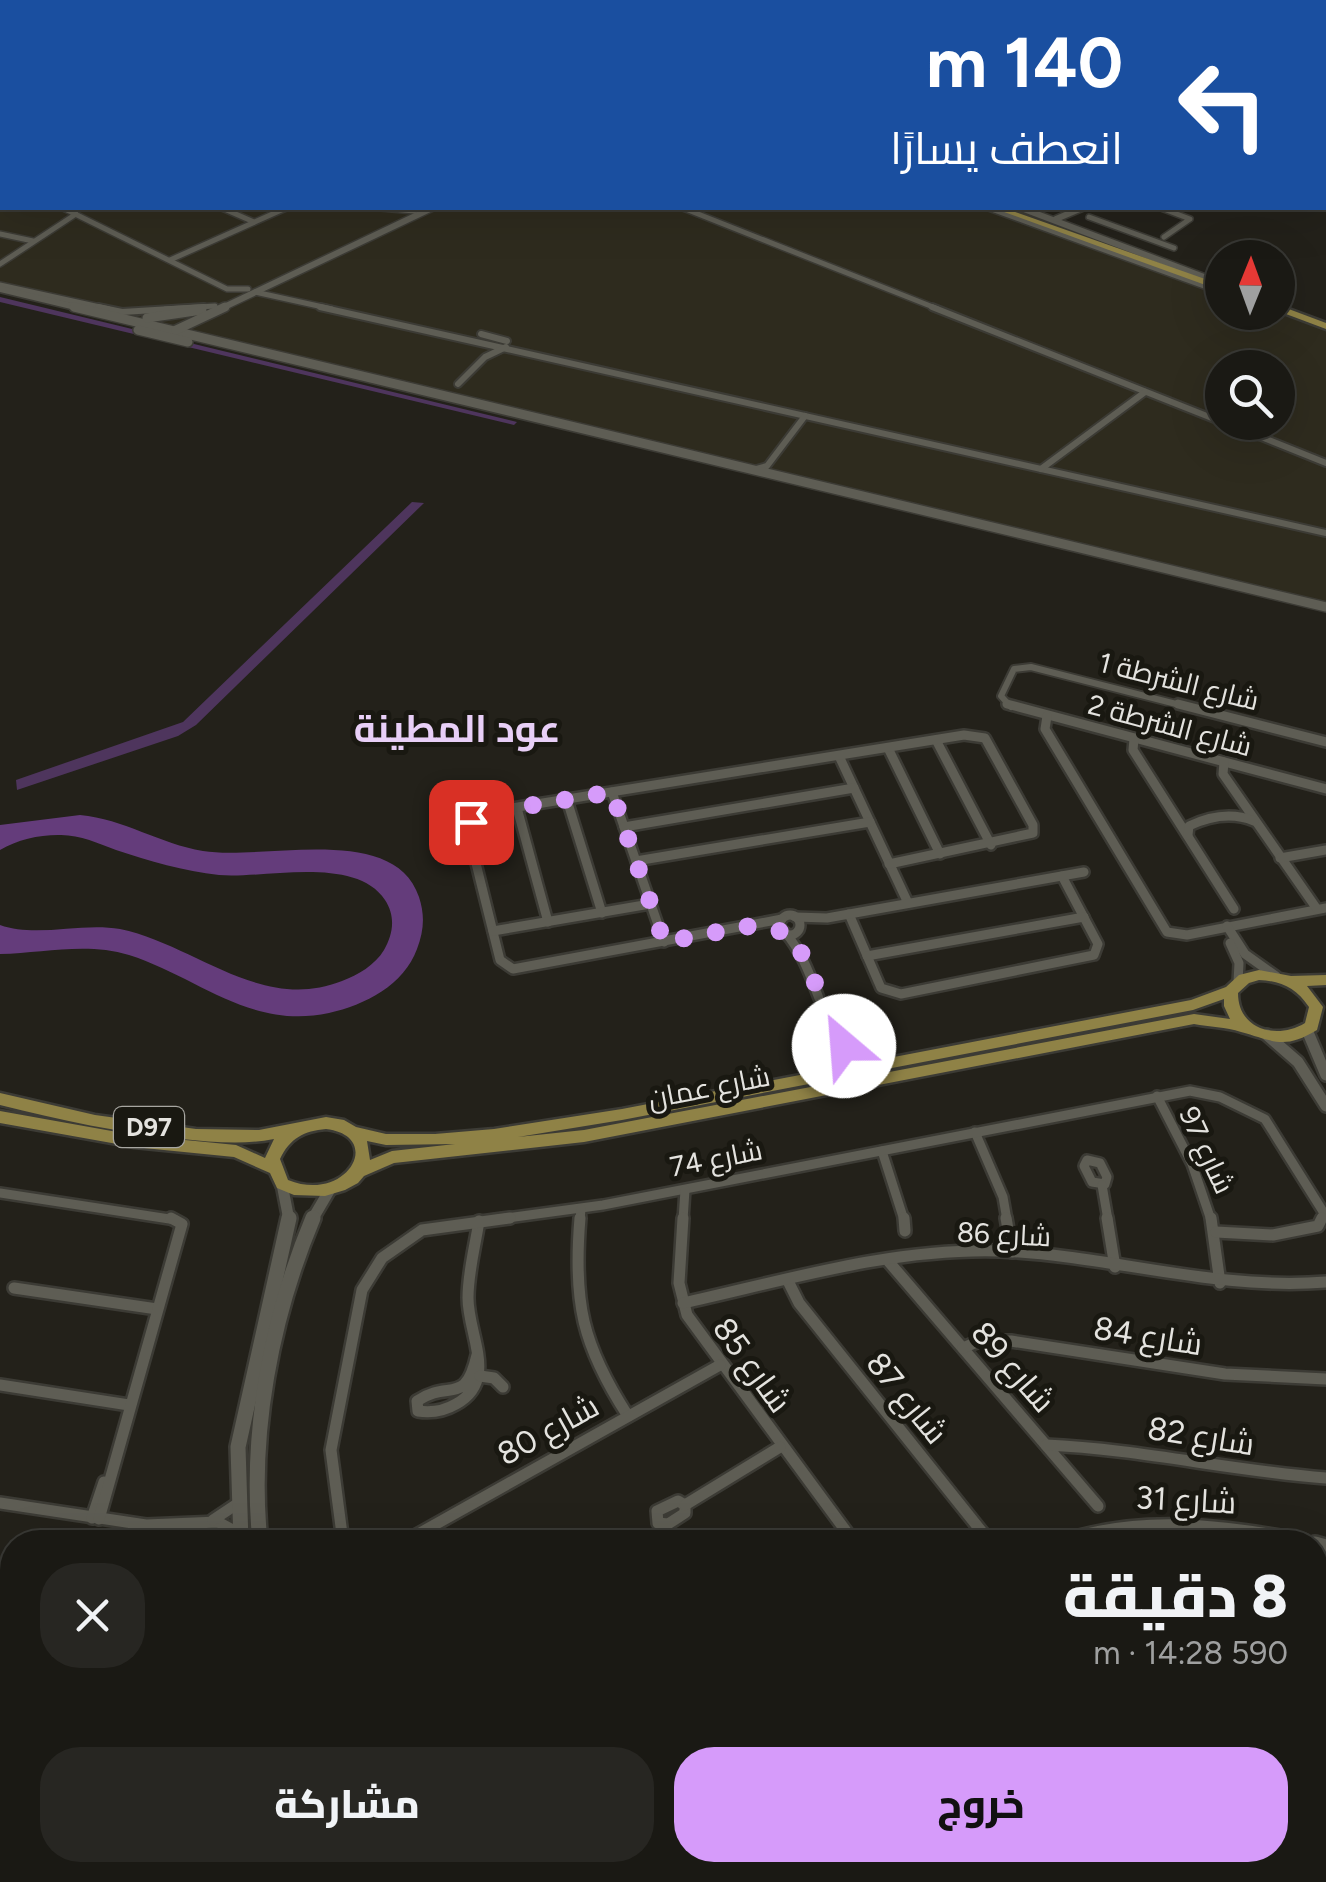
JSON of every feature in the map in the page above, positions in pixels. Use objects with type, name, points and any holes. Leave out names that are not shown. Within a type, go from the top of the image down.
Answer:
[{"type":"main road","points":[[1001,210],[1063,227],[1205,280]]},
{"type":"main road","points":[[1017,210],[1205,280]]},
{"type":"main road","points":[[1295,314],[1326,324]]},
{"type":"main road","points":[[1295,315],[1326,324]]},
{"type":"main road","points":[[1283,978],[1321,1009],[1307,1030],[1285,1038],[1267,1036],[1247,1027],[1234,1013],[1235,987],[1259,975],[1326,980]]},
{"type":"main road","name":"شارع عمان","points":[[352,1132],[390,1139],[532,1128],[1201,1004],[1235,987]]},
{"type":"main road","name":"شارع عمان","points":[[357,1172],[392,1157],[584,1136],[1194,1019],[1247,1027]]},
{"type":"main road","name":"D97","points":[[0,1099],[188,1132],[256,1136],[299,1128]]},
{"type":"main road","name":"D97","points":[[0,1116],[134,1141],[236,1152],[273,1168]]},
{"type":"main road","points":[[333,1123],[352,1132],[362,1146],[357,1172],[329,1191],[298,1192],[282,1184],[273,1168],[275,1150],[299,1128],[333,1123]]},
{"type":"street","points":[[67,210],[227,289],[278,295],[484,337],[805,416],[1326,534]]},
{"type":"street","points":[[227,210],[254,222]]},
{"type":"street","points":[[170,260],[281,210]]},
{"type":"street","points":[[385,210],[390,222]]},
{"type":"street","points":[[167,331],[415,210]]},
{"type":"street","points":[[66,308],[156,319],[214,308],[428,210]]},
{"type":"street","points":[[687,210],[1205,415]]},
{"type":"street","points":[[1027,210],[1205,280]]},
{"type":"street","points":[[1063,227],[1080,210]]},
{"type":"street","points":[[1164,238],[1190,219],[1165,210]]},
{"type":"street","points":[[0,264],[76,214]]},
{"type":"street","points":[[1089,218],[1174,248]]},
{"type":"street","points":[[1118,243],[1133,233]]},
{"type":"street","points":[[0,234],[34,241]]},
{"type":"street","points":[[269,285],[268,290],[278,295]]},
{"type":"street","points":[[227,289],[228,299]]},
{"type":"street","points":[[0,290],[122,312],[214,308]]},
{"type":"street","points":[[0,290],[266,360],[1326,610]]},
{"type":"street","points":[[66,308],[1326,610]]},
{"type":"street","points":[[214,308],[207,322],[209,330],[252,352]]},
{"type":"street","points":[[167,331],[266,360]]},
{"type":"street","points":[[458,384],[486,356],[507,344]]},
{"type":"street","points":[[1041,469],[1145,392]]},
{"type":"street","points":[[751,471],[766,466],[805,416]]},
{"type":"street","points":[[1268,440],[1326,463]]},
{"type":"street","points":[[766,466],[775,477]]},
{"type":"street","name":"شارع الشرطة 2","points":[[1020,666],[1002,694],[1003,702],[1031,712],[1048,725],[1074,723],[1204,757],[1226,771],[1248,769],[1326,789]]},
{"type":"street","name":"شارع الشرطة 1","points":[[1020,666],[1326,742]]},
{"type":"street","points":[[1074,723],[1048,725],[1158,918],[1172,934],[1319,909]]},
{"type":"street","points":[[1118,734],[1135,753],[1234,909]]},
{"type":"street","points":[[827,918],[800,929],[750,926],[532,967],[506,966],[498,949],[470,838],[472,821],[491,812],[612,792],[956,737],[978,738],[991,749],[1034,830],[1022,839],[889,864]]},
{"type":"street","points":[[936,740],[990,845]]},
{"type":"street","points":[[1135,753],[1137,740]]},
{"type":"street","points":[[1135,753],[1155,744]]},
{"type":"street","points":[[888,748],[940,854]]},
{"type":"street","points":[[839,756],[908,904]]},
{"type":"street","points":[[1226,771],[1248,769]]},
{"type":"street","points":[[1226,771],[1255,822],[1319,909]]},
{"type":"street","points":[[624,827],[854,788]]},
{"type":"street","points":[[612,792],[664,942]]},
{"type":"street","points":[[567,800],[602,913]]},
{"type":"street","points":[[516,808],[548,922]]},
{"type":"street","points":[[1188,836],[1189,826],[1197,822],[1234,815],[1255,822]]},
{"type":"street","points":[[636,862],[870,822]]},
{"type":"street","points":[[1280,858],[1326,850]]},
{"type":"street","points":[[783,927],[795,918],[827,918],[1084,872]]},
{"type":"street","points":[[849,914],[881,988],[902,994],[1091,957],[1098,944],[1062,876]]},
{"type":"street","points":[[494,931],[650,904]]},
{"type":"street","points":[[867,956],[1084,917]]},
{"type":"street","points":[[795,918],[800,929],[800,950]]},
{"type":"street","points":[[1234,944],[1246,922]]},
{"type":"street","points":[[783,927],[800,950],[835,1034],[858,1055],[903,1060]]},
{"type":"street","points":[[1224,927],[1234,944],[1238,963],[1235,987]]},
{"type":"street","points":[[1199,932],[1234,944],[1283,978]]},
{"type":"street","points":[[1307,1030],[1326,1075]]},
{"type":"street","points":[[804,1079],[832,1058],[835,1034]]},
{"type":"street","points":[[1267,1036],[1294,1056],[1326,1106]]},
{"type":"street","name":"شارع 74","points":[[341,1530],[331,1450],[364,1283],[382,1258],[422,1230],[581,1209],[1157,1096],[1205,1093],[1258,1114],[1271,1125],[1314,1193],[1324,1220],[1315,1228],[1261,1236],[1216,1232]]},
{"type":"street","name":"شارع 97","points":[[1157,1096],[1200,1178],[1216,1232],[1220,1283]]},
{"type":"street","points":[[975,1132],[1003,1197],[1012,1252]]},
{"type":"street","points":[[882,1150],[902,1204],[906,1231]]},
{"type":"street","points":[[239,1530],[236,1504],[240,1431],[290,1224],[282,1184]]},
{"type":"street","points":[[1102,1185],[1115,1267]]},
{"type":"street","name":"شارع 85","points":[[685,1190],[679,1283],[693,1326],[845,1530]]},
{"type":"street","points":[[259,1530],[256,1481],[261,1418],[309,1220],[329,1191]]},
{"type":"street","points":[[0,1193],[153,1217],[174,1228],[175,1250],[96,1518]]},
{"type":"street","points":[[581,1209],[575,1279],[579,1325],[593,1364],[628,1416]]},
{"type":"street","points":[[477,1356],[470,1384],[462,1392],[418,1399],[416,1409],[429,1414],[468,1395],[480,1376],[477,1356],[468,1300],[479,1221]]},
{"type":"street","name":"شارع 86","points":[[683,1303],[942,1253],[1012,1252],[1220,1283],[1272,1287],[1326,1283]]},
{"type":"street","name":"شارع 89","points":[[889,1262],[1098,1506]]},
{"type":"street","name":"شارع 87","points":[[788,1281],[799,1303],[980,1530]]},
{"type":"street","points":[[14,1288],[157,1309]]},
{"type":"street","name":"شارع 84","points":[[962,1348],[979,1340],[1011,1341],[1238,1375],[1326,1379]]},
{"type":"street","name":"شارع 80","points":[[425,1530],[720,1365]]},
{"type":"street","points":[[480,1376],[494,1378],[503,1386]]},
{"type":"street","points":[[0,1386],[129,1405]]},
{"type":"street","points":[[429,1414],[450,1400],[450,1394]]},
{"type":"street","name":"شارع 82","points":[[1046,1445],[1254,1473],[1326,1478]]},
{"type":"street","points":[[1058,1459],[1067,1446]]},
{"type":"street","points":[[685,1505],[780,1448]]},
{"type":"street","points":[[0,1503],[156,1526],[210,1521],[226,1524],[232,1530]]},
{"type":"street","points":[[210,1521],[236,1504]]},
{"type":"street","name":"شارع 31","points":[[1106,1530],[1160,1524],[1231,1530]]},
{"type":"shaded area","points":[[0,210],[999,210],[1205,285],[1205,330],[1295,330],[1295,318],[1326,330],[1326,604],[0,291]]},
{"type":"shaded area","points":[[0,297],[517,422],[514,425],[0,302]]},
{"type":"shaded area","points":[[412,502],[424,503],[196,725],[178,736],[17,790],[16,780],[183,722]]},
{"type":"shaded area","points":[[80,815],[112,821],[203,851],[324,850],[355,852],[383,860],[405,874],[419,897],[423,923],[417,949],[403,973],[369,999],[329,1013],[301,1016],[249,1008],[113,951],[0,954],[0,925],[29,930],[105,927],[148,937],[256,983],[312,989],[360,973],[387,944],[392,925],[385,900],[371,886],[353,878],[308,872],[219,875],[154,862],[65,835],[28,839],[0,850],[0,825]]},
{"type":"district","name":"عود المطينة","points":[[457,729]]},
{"type":"route","points":[[471,822],[491,812],[612,792],[664,942],[750,926],[785,932],[800,950],[835,1034],[844,1046]]}]
